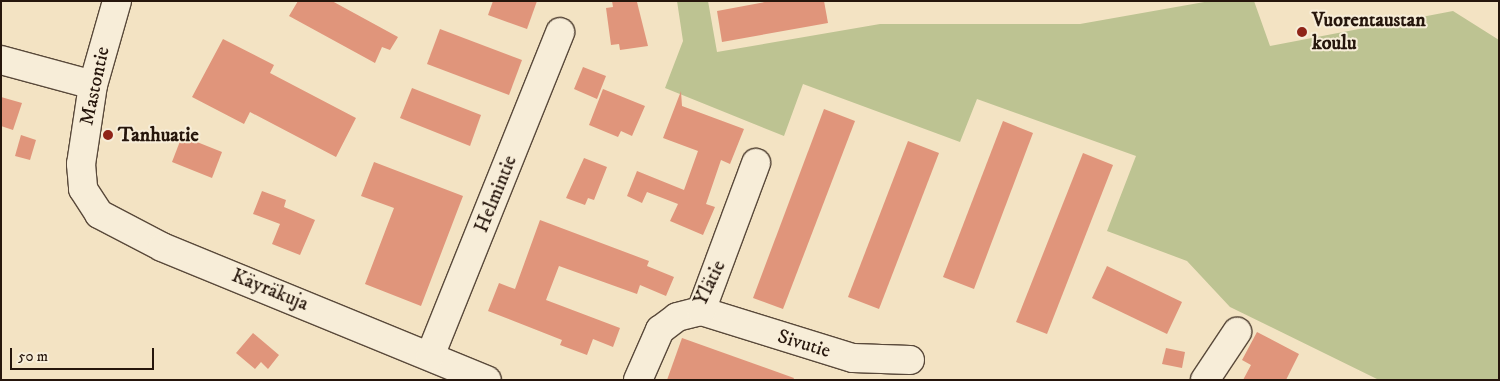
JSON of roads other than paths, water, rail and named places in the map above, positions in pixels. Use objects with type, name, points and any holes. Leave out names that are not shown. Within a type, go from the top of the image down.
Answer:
[{"type":"street","name":"Mastontie","points":[[81,173],[93,85],[117,1]]},
{"type":"street","name":"Helmintie","points":[[430,356],[560,32]]},
{"type":"street","points":[[1,60],[93,85]]},
{"type":"street","name":"Ylätie","points":[[638,380],[660,330],[677,317],[701,311],[756,163]]},
{"type":"street","name":"Käyräkuja","points":[[81,173],[92,207],[121,227],[487,380]]},
{"type":"street","name":"Sivutie","points":[[701,311],[853,358],[910,360]]},
{"type":"street","points":[[1205,380],[1237,332]]},
{"type":"place","name":"Vuorentaustan koulu","points":[[1302,32]]},
{"type":"place","name":"Tanhuatie","points":[[108,135]]}]
